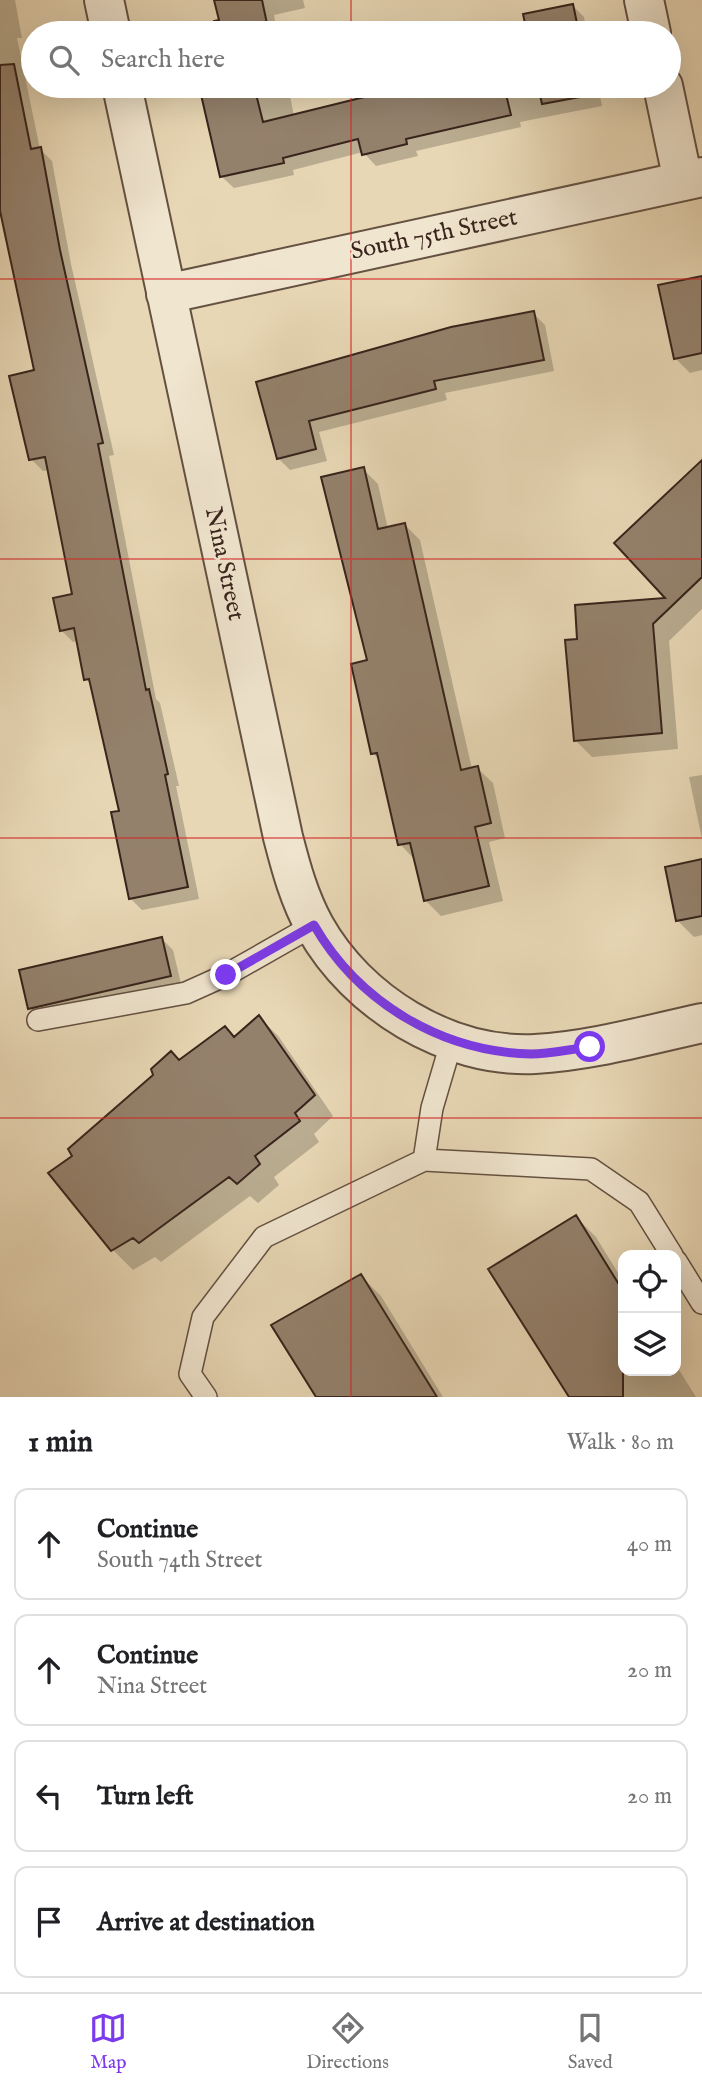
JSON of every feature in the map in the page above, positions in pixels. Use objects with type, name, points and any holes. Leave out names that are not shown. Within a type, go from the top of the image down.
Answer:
[{"type":"street","points":[[104,0],[108,21]]},
{"type":"street","points":[[644,0],[648,21]]},
{"type":"street","name":"Nina Street","points":[[125,98],[283,837],[299,894],[314,925],[356,981],[391,1009],[413,1024],[452,1040],[487,1050],[533,1054],[590,1047],[702,1023]]},
{"type":"street","points":[[667,98],[692,179]]},
{"type":"street","name":"South 75th Street","points":[[166,293],[692,179]]},
{"type":"lane","points":[[38,1020],[186,993],[226,975],[314,925]]},
{"type":"lane","points":[[424,1160],[432,1108],[452,1040]]},
{"type":"lane","points":[[206,1397],[190,1374],[203,1317],[264,1237],[424,1160],[591,1169],[639,1202],[669,1250]]},
{"type":"lane","points":[[681,1269],[702,1303]]},
{"type":"building","points":[[214,0],[262,0],[266,21],[214,21],[219,20]]},
{"type":"building","points":[[573,4],[577,21],[524,21],[523,14]]},
{"type":"building","points":[[14,64],[31,149],[41,147],[60,250],[103,443],[98,444],[146,690],[149,689],[168,774],[165,775],[188,887],[129,899],[111,812],[119,811],[89,679],[84,680],[74,628],[60,631],[53,598],[72,594],[45,457],[29,460],[9,376],[34,370],[0,211],[0,65]]},
{"type":"building","points":[[202,98],[257,98],[263,122],[360,98],[507,98],[511,115],[406,139],[407,144],[362,155],[358,139],[283,158],[284,163],[220,177]]},
{"type":"building","points":[[541,98],[575,98],[542,104]]},
{"type":"building","points":[[702,276],[702,353],[674,359],[658,285]]},
{"type":"building","points":[[534,311],[544,360],[434,381],[436,389],[309,421],[316,449],[277,459],[256,382],[451,327]]},
{"type":"building","points":[[702,460],[702,577],[653,624],[662,733],[574,741],[565,640],[577,639],[575,605],[665,598],[614,543]]},
{"type":"building","points":[[364,467],[378,529],[405,523],[461,770],[478,766],[491,823],[475,827],[489,886],[424,901],[410,843],[398,845],[377,753],[371,754],[351,664],[367,660],[321,477]]},
{"type":"building","points":[[702,859],[702,916],[676,921],[665,867]]},
{"type":"building","points":[[162,937],[171,976],[28,1009],[19,970]]},
{"type":"building","points":[[259,1015],[315,1095],[295,1113],[300,1121],[255,1156],[260,1164],[237,1184],[229,1177],[139,1243],[133,1238],[111,1251],[48,1173],[72,1156],[68,1149],[153,1075],[151,1069],[171,1051],[179,1060],[225,1026],[234,1037]]},
{"type":"building","points":[[576,1215],[618,1283],[618,1376],[623,1376],[623,1397],[569,1397],[488,1269]]},
{"type":"building","points":[[361,1274],[437,1397],[316,1397],[271,1325]]},
{"type":"route","points":[[226,975],[314,925],[356,981],[413,1024],[461,1044],[487,1050],[533,1054],[590,1047]]}]
